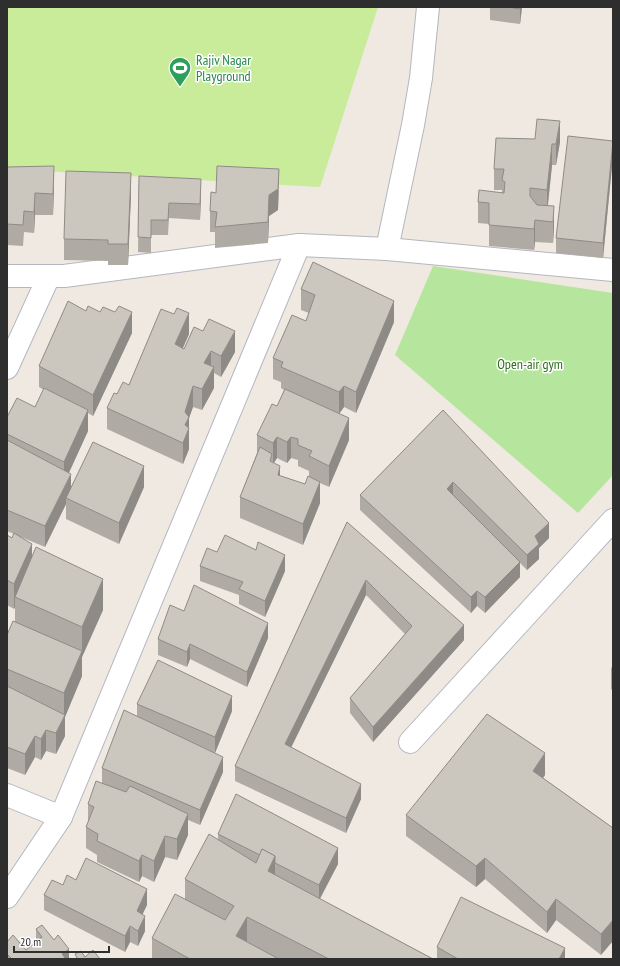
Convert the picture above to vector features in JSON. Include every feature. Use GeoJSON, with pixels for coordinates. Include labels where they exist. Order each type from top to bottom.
{"type":"FeatureCollection","features":[{"type":"Feature","properties":{"kind":"street"},"geometry":{"type":"LineString","coordinates":[[387,249],[413,125],[421,78],[428,7]]}},
{"type":"Feature","properties":{"kind":"street"},"geometry":{"type":"LineString","coordinates":[[7,897],[61,817],[299,245]]}},
{"type":"Feature","properties":{"kind":"street"},"geometry":{"type":"LineString","coordinates":[[7,276],[64,276],[299,245],[387,249],[613,270]]}},
{"type":"Feature","properties":{"kind":"street"},"geometry":{"type":"LineString","coordinates":[[7,368],[48,276]]}},
{"type":"Feature","properties":{"kind":"street"},"geometry":{"type":"LineString","coordinates":[[410,742],[613,520]]}},
{"type":"Feature","properties":{"kind":"street"},"geometry":{"type":"LineString","coordinates":[[7,795],[61,817]]}},
{"type":"Feature","properties":{"kind":"green space","name":"Rajiv Nagar Playground"},"geometry":{"type":"Polygon","coordinates":[[[7,7],[378,7],[320,187],[7,169],[7,7]]]}},
{"type":"Feature","properties":{"kind":"green space","name":"Open-air gym"},"geometry":{"type":"Polygon","coordinates":[[[433,266],[613,293],[613,475],[578,513],[395,355],[433,266]]]}},
{"type":"Feature","properties":{"kind":"building"},"geometry":{"type":"Polygon","coordinates":[[[508,7],[520,7],[520,9],[508,7]]]}},
{"type":"Feature","properties":{"kind":"building"},"geometry":{"type":"Polygon","coordinates":[[[537,119],[560,121],[556,144],[552,144],[547,190],[530,188],[530,196],[537,205],[554,206],[553,222],[535,220],[534,229],[489,225],[489,203],[478,202],[479,190],[504,193],[505,182],[502,180],[504,169],[494,169],[496,138],[535,139],[537,119]]]}},
{"type":"Feature","properties":{"kind":"building"},"geometry":{"type":"Polygon","coordinates":[[[568,136],[613,141],[603,243],[556,238],[568,136]]]}},
{"type":"Feature","properties":{"kind":"building"},"geometry":{"type":"Polygon","coordinates":[[[54,166],[53,194],[35,193],[34,212],[24,211],[23,225],[7,224],[7,167],[54,166]]]}},
{"type":"Feature","properties":{"kind":"building"},"geometry":{"type":"Polygon","coordinates":[[[217,166],[279,169],[278,189],[269,195],[268,222],[215,227],[217,212],[210,211],[211,192],[216,193],[217,166]]]}},
{"type":"Feature","properties":{"kind":"building"},"geometry":{"type":"Polygon","coordinates":[[[66,171],[131,173],[128,244],[108,244],[108,240],[64,239],[66,171]]]}},
{"type":"Feature","properties":{"kind":"building"},"geometry":{"type":"Polygon","coordinates":[[[139,176],[201,179],[200,204],[169,203],[168,220],[151,220],[151,238],[138,237],[139,176]]]}},
{"type":"Feature","properties":{"kind":"building"},"geometry":{"type":"Polygon","coordinates":[[[313,262],[394,301],[356,392],[344,386],[339,392],[281,367],[283,362],[273,358],[292,315],[306,321],[315,295],[301,289],[313,262]]]}},
{"type":"Feature","properties":{"kind":"building"},"geometry":{"type":"Polygon","coordinates":[[[68,301],[86,311],[88,306],[100,312],[103,307],[115,312],[119,306],[132,312],[93,395],[39,366],[68,301]]]}},
{"type":"Feature","properties":{"kind":"building"},"geometry":{"type":"Polygon","coordinates":[[[177,308],[189,313],[175,344],[184,349],[194,327],[203,331],[209,319],[235,331],[221,356],[211,351],[204,363],[214,367],[202,389],[193,386],[185,412],[189,417],[185,425],[189,428],[183,443],[107,408],[114,393],[117,394],[123,382],[129,385],[161,309],[174,314],[177,308]]]}},
{"type":"Feature","properties":{"kind":"building"},"geometry":{"type":"Polygon","coordinates":[[[44,388],[88,410],[64,462],[7,434],[7,417],[17,398],[35,407],[44,388]]]}},
{"type":"Feature","properties":{"kind":"building"},"geometry":{"type":"Polygon","coordinates":[[[285,389],[349,418],[329,466],[309,456],[312,451],[298,445],[298,439],[291,437],[287,442],[277,437],[273,443],[257,435],[272,404],[277,406],[285,389]]]}},
{"type":"Feature","properties":{"kind":"building"},"geometry":{"type":"Polygon","coordinates":[[[443,410],[549,523],[535,536],[539,544],[527,555],[453,482],[447,489],[520,562],[485,597],[477,591],[471,597],[360,495],[443,410]]]}},
{"type":"Feature","properties":{"kind":"building"},"geometry":{"type":"Polygon","coordinates":[[[7,440],[71,474],[45,526],[7,510],[7,440]]]}},
{"type":"Feature","properties":{"kind":"building"},"geometry":{"type":"Polygon","coordinates":[[[93,442],[144,466],[119,523],[66,498],[93,442]]]}},
{"type":"Feature","properties":{"kind":"building"},"geometry":{"type":"Polygon","coordinates":[[[260,447],[272,454],[270,461],[280,466],[278,475],[305,484],[308,476],[320,482],[303,524],[240,497],[260,447]]]}},
{"type":"Feature","properties":{"kind":"building"},"geometry":{"type":"Polygon","coordinates":[[[347,522],[464,625],[373,727],[350,698],[412,626],[366,580],[285,744],[361,784],[346,818],[235,766],[347,522]]]}},
{"type":"Feature","properties":{"kind":"building"},"geometry":{"type":"Polygon","coordinates":[[[14,533],[32,544],[14,584],[7,580],[7,535],[12,538],[14,533]]]}},
{"type":"Feature","properties":{"kind":"building"},"geometry":{"type":"Polygon","coordinates":[[[225,535],[256,550],[258,542],[285,555],[265,601],[239,589],[243,582],[200,566],[207,548],[217,552],[225,535]]]}},
{"type":"Feature","properties":{"kind":"building"},"geometry":{"type":"Polygon","coordinates":[[[36,547],[103,579],[82,627],[15,597],[36,547]]]}},
{"type":"Feature","properties":{"kind":"building"},"geometry":{"type":"Polygon","coordinates":[[[194,585],[268,623],[247,672],[190,644],[187,652],[158,639],[170,605],[184,611],[194,585]]]}},
{"type":"Feature","properties":{"kind":"building"},"geometry":{"type":"Polygon","coordinates":[[[13,621],[82,651],[64,693],[7,669],[7,635],[13,621]]]}},
{"type":"Feature","properties":{"kind":"building"},"geometry":{"type":"Polygon","coordinates":[[[158,660],[232,696],[215,737],[137,704],[158,660]]]}},
{"type":"Feature","properties":{"kind":"building"},"geometry":{"type":"Polygon","coordinates":[[[7,686],[65,715],[56,733],[46,730],[41,739],[35,736],[25,754],[7,747],[7,686]]]}},
{"type":"Feature","properties":{"kind":"building"},"geometry":{"type":"Polygon","coordinates":[[[124,710],[223,757],[200,810],[102,768],[124,710]]]}},
{"type":"Feature","properties":{"kind":"building"},"geometry":{"type":"Polygon","coordinates":[[[487,714],[545,753],[533,771],[613,828],[613,920],[601,934],[556,899],[547,912],[485,858],[476,866],[406,815],[487,714]]]}},
{"type":"Feature","properties":{"kind":"building"},"geometry":{"type":"Polygon","coordinates":[[[96,781],[126,792],[130,786],[188,814],[177,839],[165,836],[154,861],[142,855],[139,861],[97,841],[98,834],[86,827],[94,807],[88,804],[96,781]]]}},
{"type":"Feature","properties":{"kind":"building"},"geometry":{"type":"Polygon","coordinates":[[[236,794],[338,848],[319,885],[275,863],[275,856],[262,849],[260,855],[218,834],[236,794]]]}},
{"type":"Feature","properties":{"kind":"building"},"geometry":{"type":"Polygon","coordinates":[[[209,834],[256,863],[262,849],[275,856],[268,871],[433,959],[329,959],[247,917],[236,936],[277,958],[276,959],[190,959],[152,938],[175,894],[225,920],[234,906],[185,879],[209,834]]]}},
{"type":"Feature","properties":{"kind":"building"},"geometry":{"type":"Polygon","coordinates":[[[86,858],[147,889],[137,911],[145,916],[138,931],[130,926],[125,936],[44,895],[52,880],[63,885],[67,875],[76,880],[86,858]]]}},
{"type":"Feature","properties":{"kind":"building"},"geometry":{"type":"Polygon","coordinates":[[[461,897],[565,948],[559,959],[458,959],[437,947],[461,897]]]}},
{"type":"Feature","properties":{"kind":"building"},"geometry":{"type":"Polygon","coordinates":[[[42,925],[54,940],[58,935],[69,949],[62,954],[66,959],[12,959],[7,954],[7,942],[13,935],[26,950],[42,937],[36,929],[42,925]]]}},
{"type":"Feature","properties":{"kind":"building"},"geometry":{"type":"Polygon","coordinates":[[[93,950],[100,959],[77,959],[75,954],[81,951],[85,957],[93,950]]]}},
{"type":"Feature","properties":{"kind":"place","name":"Rajiv Nagar Playground"},"geometry":{"type":"Point","coordinates":[180,88]}}]}
